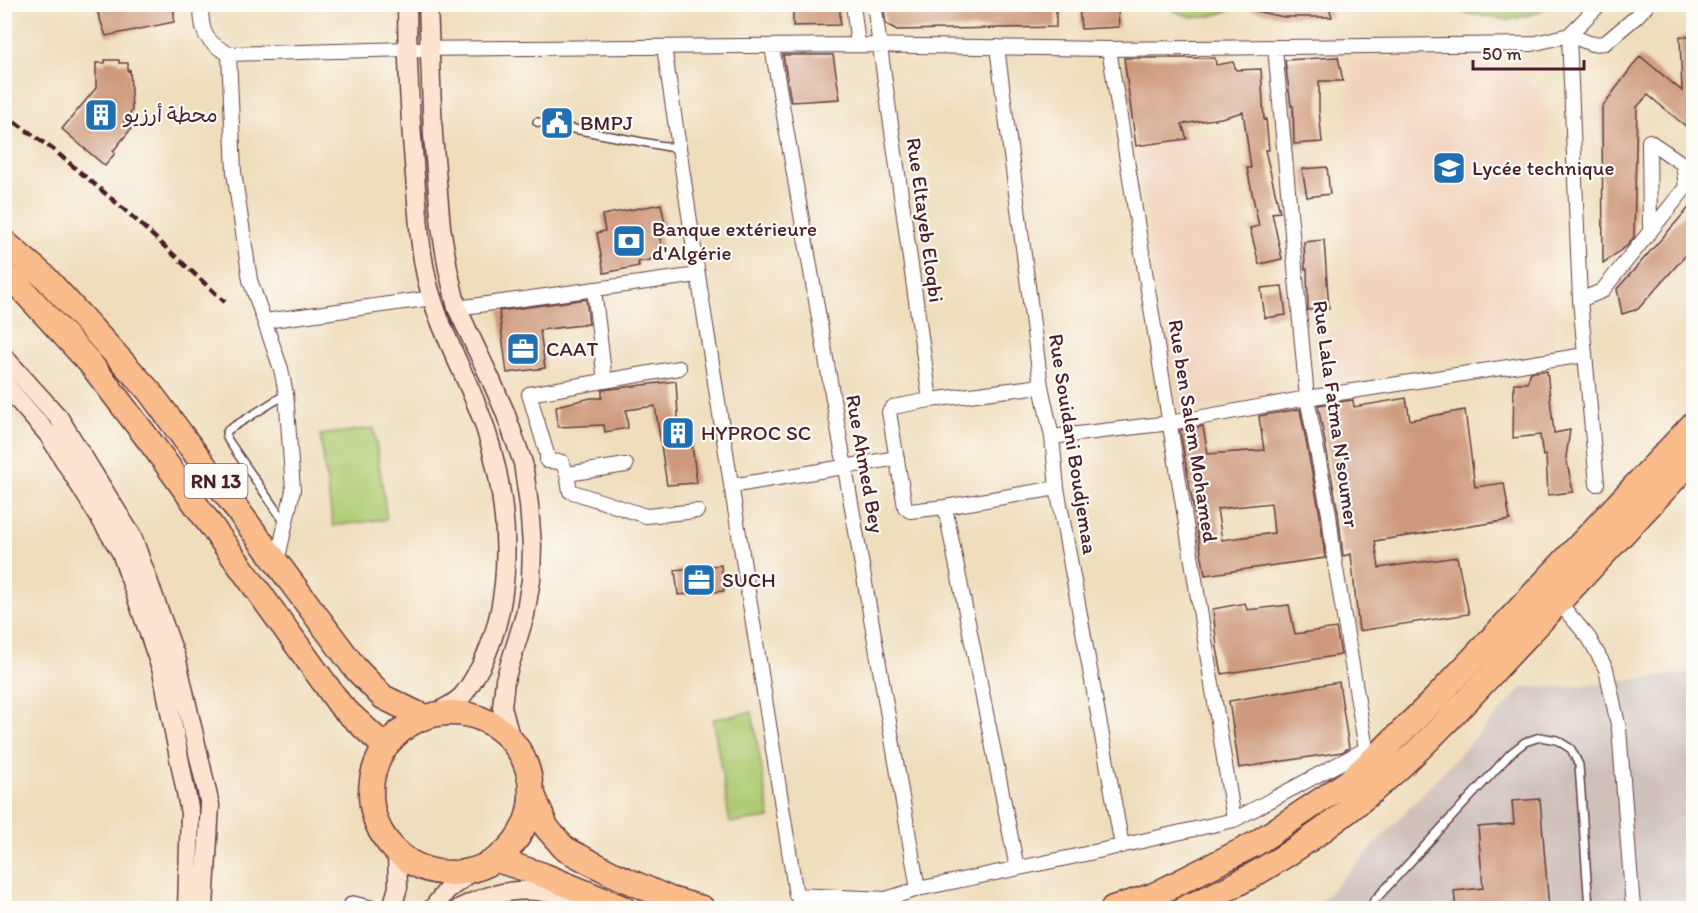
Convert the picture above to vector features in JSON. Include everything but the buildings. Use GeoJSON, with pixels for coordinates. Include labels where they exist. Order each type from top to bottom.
{"type":"FeatureCollection","features":[{"type":"Feature","properties":{"kind":"highway","name":"RN 13"},"geometry":{"type":"LineString","coordinates":[[4,242],[45,277],[149,392],[362,675],[383,697],[428,716]]}},
{"type":"Feature","properties":{"kind":"highway","name":"RN 13"},"geometry":{"type":"LineString","coordinates":[[4,274],[20,287],[90,363],[155,448],[341,706],[385,747]]}},
{"type":"Feature","properties":{"kind":"highway"},"geometry":{"type":"LineString","coordinates":[[1185,909],[1209,899],[1256,873],[1324,829],[1391,775],[1441,727],[1694,423]]}},
{"type":"Feature","properties":{"kind":"highway"},"geometry":{"type":"LineString","coordinates":[[1113,909],[1152,896],[1255,844],[1348,782],[1694,458]]}},
{"type":"Feature","properties":{"kind":"highway"},"geometry":{"type":"LineString","coordinates":[[453,713],[475,716],[495,725],[512,740],[530,773],[532,792],[529,818],[516,842],[497,860],[473,871],[446,874],[420,867],[397,853],[382,835],[373,814],[370,791],[374,768],[385,747],[402,729],[428,716],[453,713]]}},
{"type":"Feature","properties":{"kind":"highway"},"geometry":{"type":"LineString","coordinates":[[532,792],[546,827],[565,849],[611,873],[702,909]]}},
{"type":"Feature","properties":{"kind":"highway"},"geometry":{"type":"LineString","coordinates":[[497,860],[543,875],[623,909]]}},
{"type":"Feature","properties":{"kind":"main road"},"geometry":{"type":"LineString","coordinates":[[407,4],[412,143],[420,237],[433,298],[485,426],[499,478],[506,555],[498,621],[488,651],[473,682],[452,705],[428,716]]}},
{"type":"Feature","properties":{"kind":"main road"},"geometry":{"type":"LineString","coordinates":[[428,4],[433,135],[441,227],[457,308],[491,380],[523,463],[529,505],[532,546],[531,580],[525,615],[505,680],[502,707],[512,740]]}},
{"type":"Feature","properties":{"kind":"main road"},"geometry":{"type":"LineString","coordinates":[[4,357],[59,418],[132,536],[177,661],[210,805],[204,909]]}},
{"type":"Feature","properties":{"kind":"main road"},"geometry":{"type":"LineString","coordinates":[[471,393],[491,380]]}},
{"type":"Feature","properties":{"kind":"main road"},"geometry":{"type":"LineString","coordinates":[[4,384],[48,434],[122,552],[162,671],[190,813],[188,909]]}},
{"type":"Feature","properties":{"kind":"main road"},"geometry":{"type":"LineString","coordinates":[[392,909],[398,886],[397,853]]}},
{"type":"Feature","properties":{"kind":"main road"},"geometry":{"type":"LineString","coordinates":[[433,909],[447,890],[473,871]]}},
{"type":"Feature","properties":{"kind":"main road"},"geometry":{"type":"LineString","coordinates":[[460,909],[495,894],[523,889],[550,891],[602,909]]}},
{"type":"Feature","properties":{"kind":"street"},"geometry":{"type":"LineString","coordinates":[[201,4],[202,31],[216,47],[229,54],[430,48],[878,45],[1109,49],[1532,44],[1569,35],[1600,4]]}},
{"type":"Feature","properties":{"kind":"street"},"geometry":{"type":"LineString","coordinates":[[854,4],[858,45]]}},
{"type":"Feature","properties":{"kind":"street","name":"Rue Eltayeb Eloqbi"},"geometry":{"type":"LineString","coordinates":[[874,4],[930,400]]}},
{"type":"Feature","properties":{"kind":"street"},"geometry":{"type":"LineString","coordinates":[[1569,35],[1592,44],[1605,43],[1648,4]]}},
{"type":"Feature","properties":{"kind":"street"},"geometry":{"type":"LineString","coordinates":[[1569,35],[1580,300],[1597,484]]}},
{"type":"Feature","properties":{"kind":"street"},"geometry":{"type":"LineString","coordinates":[[664,47],[796,895],[886,899],[918,889],[1234,820]]}},
{"type":"Feature","properties":{"kind":"street","name":"Rue Ahmed Bey"},"geometry":{"type":"LineString","coordinates":[[772,47],[918,889]]}},
{"type":"Feature","properties":{"kind":"street","name":"Rue Souidani Boudjemaa"},"geometry":{"type":"LineString","coordinates":[[997,47],[1041,386],[1052,437],[1058,488],[1122,846]]}},
{"type":"Feature","properties":{"kind":"street","name":"Rue Lala Fatma N'soumer"},"geometry":{"type":"LineString","coordinates":[[1234,820],[1366,749],[1329,514],[1308,398],[1275,48]]}},
{"type":"Feature","properties":{"kind":"street","name":"Rue ben Salem Mohamed"},"geometry":{"type":"LineString","coordinates":[[1109,49],[1234,820]]}},
{"type":"Feature","properties":{"kind":"street"},"geometry":{"type":"LineString","coordinates":[[229,54],[234,172],[250,280],[281,369],[286,394],[293,490],[276,562]]}},
{"type":"Feature","properties":{"kind":"street"},"geometry":{"type":"LineString","coordinates":[[1580,300],[1602,291],[1650,232],[1686,187],[1683,164],[1649,141],[1650,232]]}},
{"type":"Feature","properties":{"kind":"street"},"geometry":{"type":"LineString","coordinates":[[457,308],[698,275]]}},
{"type":"Feature","properties":{"kind":"street"},"geometry":{"type":"LineString","coordinates":[[594,289],[605,381]]}},
{"type":"Feature","properties":{"kind":"street"},"geometry":{"type":"LineString","coordinates":[[265,321],[433,298]]}},
{"type":"Feature","properties":{"kind":"street"},"geometry":{"type":"LineString","coordinates":[[1052,437],[1170,423],[1308,398],[1585,355]]}},
{"type":"Feature","properties":{"kind":"street"},"geometry":{"type":"LineString","coordinates":[[679,368],[529,394],[547,454],[547,461],[562,462],[570,491],[646,516],[697,511]]}},
{"type":"Feature","properties":{"kind":"street"},"geometry":{"type":"LineString","coordinates":[[1041,386],[930,400],[890,408],[905,507],[910,511],[945,507],[1058,488]]}},
{"type":"Feature","properties":{"kind":"street"},"geometry":{"type":"LineString","coordinates":[[731,486],[897,458]]}},
{"type":"Feature","properties":{"kind":"street"},"geometry":{"type":"LineString","coordinates":[[567,474],[626,465]]}},
{"type":"Feature","properties":{"kind":"street"},"geometry":{"type":"LineString","coordinates":[[945,507],[1017,868]]}},
{"type":"Feature","properties":{"kind":"street"},"geometry":{"type":"LineString","coordinates":[[1550,594],[1589,638],[1606,669],[1619,729],[1633,909]]}},
{"type":"Feature","properties":{"kind":"lane"},"geometry":{"type":"LineString","coordinates":[[537,122],[679,149]]}},
{"type":"Feature","properties":{"kind":"lane"},"geometry":{"type":"LineString","coordinates":[[285,523],[226,434],[228,430],[286,394]]}},
{"type":"Feature","properties":{"kind":"lane"},"geometry":{"type":"LineString","coordinates":[[1371,909],[1374,901],[1511,753],[1525,742],[1539,737],[1557,740],[1571,748],[1579,765],[1589,909]]}},
{"type":"Feature","properties":{"kind":"lane"},"geometry":{"type":"LineString","coordinates":[[346,909],[349,902],[353,900],[387,909]]}},
{"type":"Feature","properties":{"kind":"shaded area","name":"Lycée technique"},"geometry":{"type":"Polygon","coordinates":[[[1479,59],[1500,68],[1522,73],[1535,87],[1548,114],[1555,348],[1422,356],[1375,347],[1378,373],[1321,383],[1316,331],[1359,331],[1349,223],[1348,60],[1479,59]]]}},
{"type":"Feature","properties":{"kind":"shaded area"},"geometry":{"type":"Polygon","coordinates":[[[1225,134],[1265,395],[1177,411],[1136,146],[1225,134]]]}},
{"type":"Feature","properties":{"kind":"shaded area"},"geometry":{"type":"Polygon","coordinates":[[[1693,670],[1693,908],[1315,908],[1523,687],[1567,687],[1691,673],[1693,670]]]}},
{"type":"Feature","properties":{"kind":"green space"},"geometry":{"type":"Polygon","coordinates":[[[1163,5],[1243,5],[1212,16],[1194,17],[1163,5]]]}},
{"type":"Feature","properties":{"kind":"green space"},"geometry":{"type":"Polygon","coordinates":[[[1439,5],[1550,5],[1536,13],[1509,20],[1465,13],[1439,5]]]}},
{"type":"Feature","properties":{"kind":"green space"},"geometry":{"type":"Polygon","coordinates":[[[374,428],[387,519],[333,526],[320,435],[374,428]]]}},
{"type":"Feature","properties":{"kind":"green space"},"geometry":{"type":"Polygon","coordinates":[[[752,712],[770,818],[730,823],[713,719],[752,712]]]}},
{"type":"Feature","properties":{"kind":"railway"},"geometry":{"type":"LineString","coordinates":[[4,114],[55,151],[125,210],[225,302]]}},
{"type":"Feature","properties":{"kind":"place","name":"محطة أرزيو"},"geometry":{"type":"Point","coordinates":[101,115]}},
{"type":"Feature","properties":{"kind":"place","name":"BMPJ"},"geometry":{"type":"Point","coordinates":[557,123]}},
{"type":"Feature","properties":{"kind":"place","name":"Lycée technique"},"geometry":{"type":"Point","coordinates":[1449,168]}},
{"type":"Feature","properties":{"kind":"place","name":"Banque extérieure d'Algérie"},"geometry":{"type":"Point","coordinates":[629,241]}},
{"type":"Feature","properties":{"kind":"place","name":"CAAT"},"geometry":{"type":"Point","coordinates":[523,349]}},
{"type":"Feature","properties":{"kind":"place","name":"HYPROC SC"},"geometry":{"type":"Point","coordinates":[678,433]}},
{"type":"Feature","properties":{"kind":"place","name":"SUCH"},"geometry":{"type":"Point","coordinates":[699,580]}}]}
